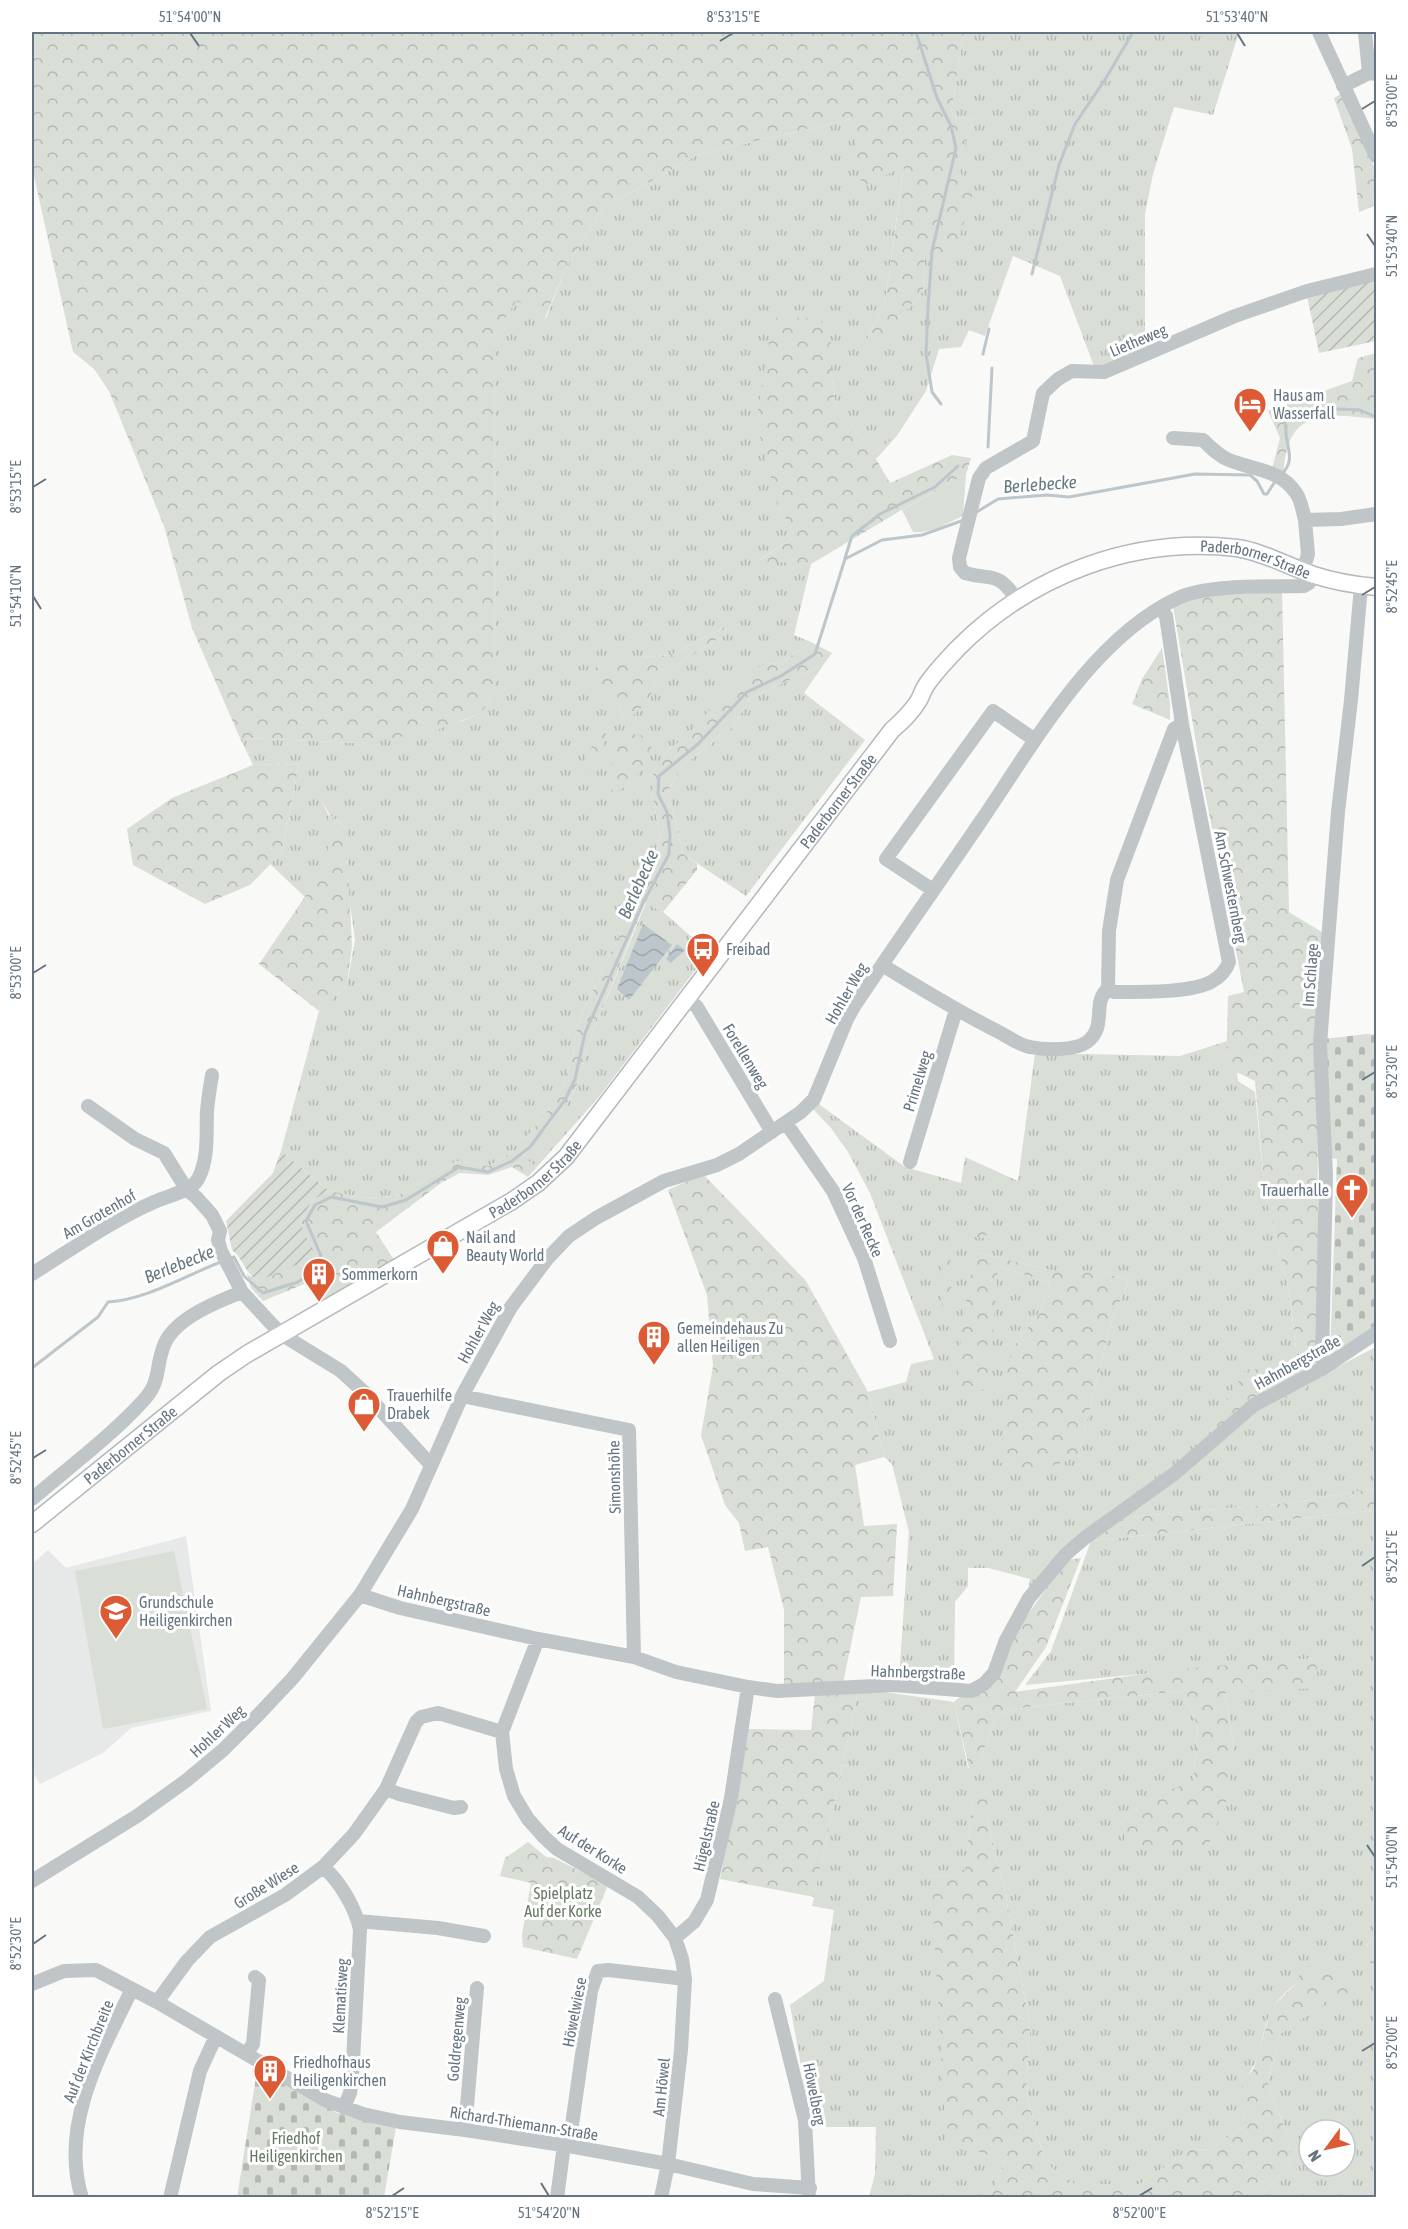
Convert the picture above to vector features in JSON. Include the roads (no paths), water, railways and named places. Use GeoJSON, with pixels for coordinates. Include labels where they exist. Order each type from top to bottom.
{"type":"FeatureCollection","features":[{"type":"Feature","properties":{"kind":"main road","name":"Paderborner Straße"},"geometry":{"type":"LineString","coordinates":[[32,1524],[203,1385],[247,1354],[503,1206],[538,1183],[566,1157],[892,730],[906,718],[926,685],[958,649],[1017,600],[1074,570],[1112,557],[1174,546],[1236,548],[1251,551],[1340,583],[1369,586]]}},
{"type":"Feature","properties":{"kind":"street"},"geometry":{"type":"LineString","coordinates":[[1318,32],[1377,156]]}},
{"type":"Feature","properties":{"kind":"street"},"geometry":{"type":"LineString","coordinates":[[1343,86],[1373,74],[1365,32]]}},
{"type":"Feature","properties":{"kind":"street","name":"Lietheweg"},"geometry":{"type":"LineString","coordinates":[[1017,600],[1000,580],[965,573],[960,567],[959,558],[976,489],[986,468],[1033,441],[1043,393],[1058,379],[1072,371],[1104,372],[1235,316],[1307,291],[1377,274]]}},
{"type":"Feature","properties":{"kind":"street"},"geometry":{"type":"LineString","coordinates":[[1173,438],[1203,440],[1215,452],[1229,460],[1271,472],[1283,480],[1297,494],[1305,520],[1308,573]]}},
{"type":"Feature","properties":{"kind":"street"},"geometry":{"type":"LineString","coordinates":[[1305,520],[1341,519],[1377,514]]}},
{"type":"Feature","properties":{"kind":"street","name":"Hohler Weg"},"geometry":{"type":"LineString","coordinates":[[32,1881],[137,1816],[188,1780],[224,1750],[292,1679],[360,1594],[412,1509],[462,1396],[510,1307],[547,1259],[569,1236],[596,1218],[664,1181],[717,1164],[739,1154],[786,1123],[814,1099],[847,1019],[882,965],[1035,740],[1085,675],[1114,643],[1160,608],[1180,597],[1201,590],[1304,586],[1310,583],[1308,573]]}},
{"type":"Feature","properties":{"kind":"street","name":"Im Schlage"},"geometry":{"type":"LineString","coordinates":[[1325,1367],[1322,1358],[1326,1175],[1320,1044],[1338,812],[1351,700],[1369,586]]}},
{"type":"Feature","properties":{"kind":"street","name":"Am Schwesternberg"},"geometry":{"type":"LineString","coordinates":[[1108,990],[1114,993],[1196,987],[1211,982],[1226,971],[1229,962],[1182,724],[1166,616],[1160,608]]}},
{"type":"Feature","properties":{"kind":"street"},"geometry":{"type":"LineString","coordinates":[[933,890],[886,859],[993,711],[1035,740]]}},
{"type":"Feature","properties":{"kind":"street"},"geometry":{"type":"LineString","coordinates":[[882,965],[956,1010],[1028,1047],[1072,1048],[1086,1043],[1097,1031],[1100,1021],[1100,1001],[1103,993],[1108,990],[1109,930],[1117,880],[1174,729],[1182,724]]}},
{"type":"Feature","properties":{"kind":"street","name":"Forellenweg"},"geometry":{"type":"LineString","coordinates":[[688,999],[697,1008],[772,1132]]}},
{"type":"Feature","properties":{"kind":"street","name":"Primelweg"},"geometry":{"type":"LineString","coordinates":[[910,1162],[956,1010]]}},
{"type":"Feature","properties":{"kind":"street"},"geometry":{"type":"LineString","coordinates":[[187,1190],[196,1184],[200,1176],[206,1151],[207,1112],[212,1075]]}},
{"type":"Feature","properties":{"kind":"street"},"geometry":{"type":"LineString","coordinates":[[88,1106],[135,1139],[164,1153],[187,1190],[212,1215],[220,1231],[218,1240],[221,1251],[242,1292],[281,1334],[341,1371],[365,1393],[431,1465]]}},
{"type":"Feature","properties":{"kind":"street","name":"Vor der Recke"},"geometry":{"type":"LineString","coordinates":[[786,1123],[833,1191],[864,1258],[890,1341]]}},
{"type":"Feature","properties":{"kind":"street","name":"Am Grotenhof"},"geometry":{"type":"LineString","coordinates":[[32,1274],[118,1219],[175,1192],[187,1190]]}},
{"type":"Feature","properties":{"kind":"street"},"geometry":{"type":"LineString","coordinates":[[32,1498],[143,1402],[157,1380],[162,1350],[172,1333],[201,1309],[242,1292]]}},
{"type":"Feature","properties":{"kind":"street","name":"Hahnbergstraße"},"geometry":{"type":"LineString","coordinates":[[360,1594],[400,1608],[538,1639],[634,1657],[676,1672],[748,1687],[777,1691],[894,1685],[971,1690],[984,1684],[994,1672],[1006,1640],[1029,1598],[1066,1554],[1174,1474],[1254,1406],[1325,1367],[1377,1333]]}},
{"type":"Feature","properties":{"kind":"street","name":"Simonshöhe"},"geometry":{"type":"LineString","coordinates":[[462,1396],[629,1430],[634,1657]]}},
{"type":"Feature","properties":{"kind":"street","name":"Auf der Korke"},"geometry":{"type":"LineString","coordinates":[[538,1639],[502,1732],[506,1769],[514,1796],[528,1819],[557,1849],[638,1896],[675,1938]]}},
{"type":"Feature","properties":{"kind":"street","name":"Hügelstraße"},"geometry":{"type":"LineString","coordinates":[[675,1938],[694,1922],[707,1900],[731,1798],[748,1687]]}},
{"type":"Feature","properties":{"kind":"street","name":"Große Wiese"},"geometry":{"type":"LineString","coordinates":[[157,2002],[187,1961],[210,1936],[285,1895],[323,1867],[354,1834],[386,1789],[416,1722],[421,1717],[438,1713],[502,1732]]}},
{"type":"Feature","properties":{"kind":"street"},"geometry":{"type":"LineString","coordinates":[[386,1789],[454,1808],[461,1807]]}},
{"type":"Feature","properties":{"kind":"street","name":"Klematisweg"},"geometry":{"type":"LineString","coordinates":[[323,1867],[337,1882],[358,1921],[360,1930],[352,2079],[344,2108]]}},
{"type":"Feature","properties":{"kind":"street"},"geometry":{"type":"LineString","coordinates":[[358,1921],[438,1928],[484,1936]]}},
{"type":"Feature","properties":{"kind":"street"},"geometry":{"type":"LineString","coordinates":[[675,1938],[682,1959],[685,1979]]}},
{"type":"Feature","properties":{"kind":"street","name":"Richard-Thiemann-Straße"},"geometry":{"type":"LineString","coordinates":[[32,1984],[64,1971],[91,1969],[157,2002],[325,2100],[344,2108],[400,2122],[566,2145],[668,2164],[753,2184],[809,2193]]}},
{"type":"Feature","properties":{"kind":"street","name":"Höwelwiese"},"geometry":{"type":"LineString","coordinates":[[566,2145],[591,1991],[598,1971],[609,1970],[685,1979]]}},
{"type":"Feature","properties":{"kind":"street"},"geometry":{"type":"LineString","coordinates":[[247,2053],[253,2044],[259,1980],[255,1977]]}},
{"type":"Feature","properties":{"kind":"street","name":"Am Höwel"},"geometry":{"type":"LineString","coordinates":[[661,2198],[668,2164],[681,2050],[685,1979]]}},
{"type":"Feature","properties":{"kind":"street","name":"Goldregenweg"},"geometry":{"type":"LineString","coordinates":[[465,2130],[477,1988]]}},
{"type":"Feature","properties":{"kind":"street","name":"Auf der Kirchbreite"},"geometry":{"type":"LineString","coordinates":[[82,2198],[75,2163],[78,2121],[101,2055],[132,1989]]}},
{"type":"Feature","properties":{"kind":"street","name":"Höwelberg"},"geometry":{"type":"LineString","coordinates":[[775,1999],[805,2120],[809,2193]]}},
{"type":"Feature","properties":{"kind":"street"},"geometry":{"type":"LineString","coordinates":[[170,2198],[200,2071],[216,2036]]}},
{"type":"Feature","properties":{"kind":"street"},"geometry":{"type":"LineString","coordinates":[[557,2198],[566,2145]]}},
{"type":"Feature","properties":{"kind":"water"},"geometry":{"type":"Polygon","coordinates":[[[643,924],[672,945],[629,1000],[617,989],[643,924]]]}},
{"type":"Feature","properties":{"kind":"water"},"geometry":{"type":"Polygon","coordinates":[[[677,944],[685,950],[671,963],[666,959],[677,944]]]}},
{"type":"Feature","properties":{"kind":"waterway"},"geometry":{"type":"LineString","coordinates":[[916,32],[937,98],[951,126],[956,148],[932,251],[928,308],[926,354],[932,392],[941,404]]}},
{"type":"Feature","properties":{"kind":"waterway"},"geometry":{"type":"LineString","coordinates":[[1032,274],[1059,165],[1075,124],[1133,32]]}},
{"type":"Feature","properties":{"kind":"waterway"},"geometry":{"type":"LineString","coordinates":[[983,354],[989,329]]}},
{"type":"Feature","properties":{"kind":"waterway"},"geometry":{"type":"LineString","coordinates":[[988,447],[992,368]]}},
{"type":"Feature","properties":{"kind":"waterway","name":"Berlebecke"},"geometry":{"type":"LineString","coordinates":[[1281,475],[1289,460],[1284,420],[1300,410],[1315,408],[1360,410],[1376,417]]}},
{"type":"Feature","properties":{"kind":"waterway"},"geometry":{"type":"LineString","coordinates":[[845,558],[852,536],[880,514],[935,487],[958,466]]}},
{"type":"Feature","properties":{"kind":"waterway","name":"Berlebecke"},"geometry":{"type":"LineString","coordinates":[[975,513],[998,499],[1047,495],[1069,497],[1195,474],[1250,475],[1257,481],[1264,494],[1267,494],[1276,480]]}},
{"type":"Feature","properties":{"kind":"waterway","name":"Berlebecke"},"geometry":{"type":"LineString","coordinates":[[230,1258],[234,1257],[244,1276],[263,1293],[298,1282],[318,1269],[321,1256],[306,1221],[315,1205],[331,1197],[382,1207],[406,1200],[459,1167],[488,1172],[512,1161],[530,1147],[565,1100],[575,1079],[585,1033],[643,903],[669,854],[670,835],[667,812],[658,794],[659,776],[698,744],[747,692],[781,676],[815,654],[845,559],[882,540],[922,535],[964,520]]}},
{"type":"Feature","properties":{"kind":"waterway","name":"Berlebecke"},"geometry":{"type":"LineString","coordinates":[[32,1368],[98,1317],[108,1302],[152,1292],[221,1262]]}},
{"type":"Feature","properties":{"kind":"place","name":"Haus am Wasserfall"},"geometry":{"type":"Point","coordinates":[1250,433]}},
{"type":"Feature","properties":{"kind":"place","name":"Freibad"},"geometry":{"type":"Point","coordinates":[703,978]}},
{"type":"Feature","properties":{"kind":"place","name":"Trauerhalle"},"geometry":{"type":"Point","coordinates":[1352,1219]}},
{"type":"Feature","properties":{"kind":"place","name":"Nail and Beauty World"},"geometry":{"type":"Point","coordinates":[443,1275]}},
{"type":"Feature","properties":{"kind":"place","name":"Sommerkorn"},"geometry":{"type":"Point","coordinates":[319,1303]}},
{"type":"Feature","properties":{"kind":"place","name":"Gemeindehaus Zu allen Heiligen"},"geometry":{"type":"Point","coordinates":[654,1366]}},
{"type":"Feature","properties":{"kind":"place","name":"Trauerhilfe Drabek"},"geometry":{"type":"Point","coordinates":[364,1433]}},
{"type":"Feature","properties":{"kind":"place","name":"Grundschule Heiligenkirchen"},"geometry":{"type":"Point","coordinates":[116,1640]}},
{"type":"Feature","properties":{"kind":"place","name":"Friedhofhaus Heiligenkirchen"},"geometry":{"type":"Point","coordinates":[270,2100]}},
{"type":"Feature","properties":{"kind":"park label","name":"Spielplatz Auf der Korke"},"geometry":{"type":"Point","coordinates":[563,1902]}},
{"type":"Feature","properties":{"kind":"park label","name":"Friedhof Heiligenkirchen"},"geometry":{"type":"Point","coordinates":[296,2147]}}]}
